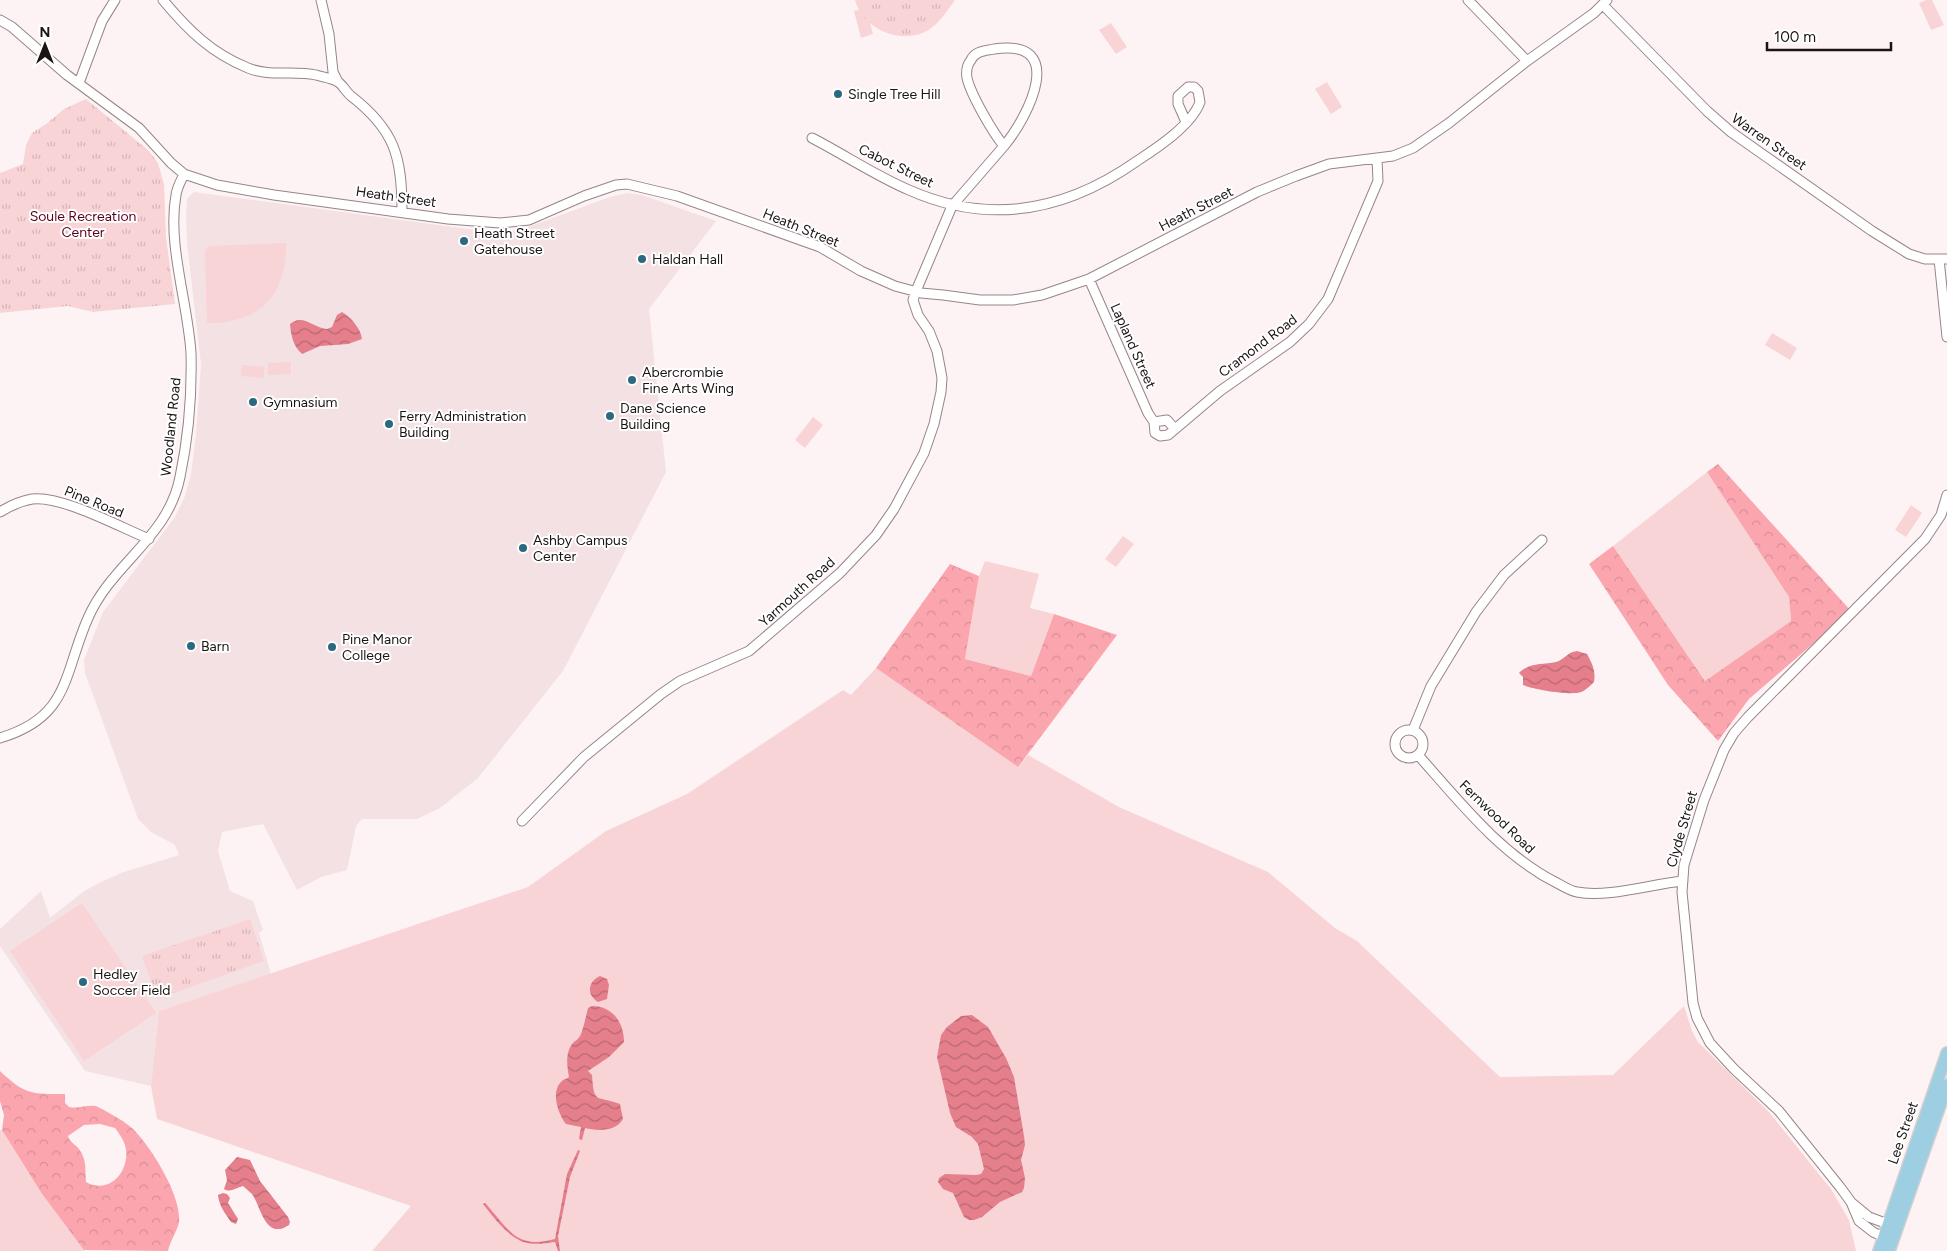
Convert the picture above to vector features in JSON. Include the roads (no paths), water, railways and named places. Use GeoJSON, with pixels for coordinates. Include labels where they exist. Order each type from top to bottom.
{"type":"FeatureCollection","features":[{"type":"Feature","properties":{"kind":"main road","name":"Lee Street"},"geometry":{"type":"LineString","coordinates":[[1893,1226],[1947,1052]]}},
{"type":"Feature","properties":{"kind":"main road","name":"Lee Street"},"geometry":{"type":"LineString","coordinates":[[1893,1226],[1947,1086]]}},
{"type":"Feature","properties":{"kind":"main road"},"geometry":{"type":"LineString","coordinates":[[1879,1251],[1889,1243],[1893,1226]]}},
{"type":"Feature","properties":{"kind":"street"},"geometry":{"type":"LineString","coordinates":[[79,83],[102,21],[115,0]]}},
{"type":"Feature","properties":{"kind":"street"},"geometry":{"type":"LineString","coordinates":[[163,0],[207,46],[232,61],[250,69],[315,75],[338,82]]}},
{"type":"Feature","properties":{"kind":"street"},"geometry":{"type":"LineString","coordinates":[[320,0],[329,34],[333,72],[338,82],[382,124],[393,144],[399,164],[402,211]]}},
{"type":"Feature","properties":{"kind":"street"},"geometry":{"type":"LineString","coordinates":[[1468,0],[1527,61]]}},
{"type":"Feature","properties":{"kind":"street","name":"Heath Street"},"geometry":{"type":"LineString","coordinates":[[0,20],[12,27],[79,83],[140,128],[171,163],[184,174],[202,181],[231,188],[480,222],[520,221],[538,216],[584,196],[616,185],[627,184],[677,196],[820,247],[861,271],[916,291],[980,300],[1013,300],[1042,296],[1089,279],[1257,192],[1296,176],[1329,164],[1393,156],[1413,148],[1605,3]]}},
{"type":"Feature","properties":{"kind":"street","name":"Warren Street"},"geometry":{"type":"LineString","coordinates":[[1605,3],[1707,111],[1731,132],[1884,239],[1914,257],[1943,259]]}},
{"type":"Feature","properties":{"kind":"street"},"geometry":{"type":"LineString","coordinates":[[916,291],[952,206],[1004,146],[1026,112],[1036,82],[1036,73],[1034,61],[1030,54],[1017,48],[999,48],[976,54],[970,61],[967,71],[971,89],[995,134],[1004,146]]}},
{"type":"Feature","properties":{"kind":"street","name":"Cabot Street"},"geometry":{"type":"LineString","coordinates":[[812,138],[908,190],[952,206],[1013,210],[1039,207],[1067,199],[1097,186],[1151,152],[1186,122]]}},
{"type":"Feature","properties":{"kind":"street","name":"Cramond Road"},"geometry":{"type":"LineString","coordinates":[[1174,428],[1220,390],[1290,342],[1314,318],[1328,299],[1378,181],[1377,159]]}},
{"type":"Feature","properties":{"kind":"street","name":"Woodland Road"},"geometry":{"type":"LineString","coordinates":[[0,738],[32,726],[54,706],[65,682],[89,616],[98,599],[165,518],[176,495],[186,439],[191,353],[175,222],[176,195],[184,174]]}},
{"type":"Feature","properties":{"kind":"street"},"geometry":{"type":"LineString","coordinates":[[1943,259],[1947,337]]}},
{"type":"Feature","properties":{"kind":"street","name":"Lapland Street"},"geometry":{"type":"LineString","coordinates":[[1089,279],[1115,341],[1148,413],[1154,422],[1155,433],[1160,436],[1168,434],[1174,428]]}},
{"type":"Feature","properties":{"kind":"street","name":"Yarmouth Road"},"geometry":{"type":"LineString","coordinates":[[522,821],[584,757],[661,694],[680,681],[749,651],[840,572],[876,535],[894,509],[924,453],[934,424],[941,392],[942,378],[937,351],[929,331],[918,315],[914,300],[916,291]]}},
{"type":"Feature","properties":{"kind":"street"},"geometry":{"type":"LineString","coordinates":[[1154,422],[1167,420],[1174,428]]}},
{"type":"Feature","properties":{"kind":"street","name":"Clyde Street"},"geometry":{"type":"LineString","coordinates":[[1889,1243],[1859,1221],[1851,1202],[1779,1111],[1734,1069],[1710,1043],[1697,1018],[1692,996],[1682,892],[1684,865],[1704,800],[1728,742],[1748,717],[1925,540],[1941,515],[1947,495]]}},
{"type":"Feature","properties":{"kind":"street","name":"Pine Road"},"geometry":{"type":"LineString","coordinates":[[0,512],[15,504],[32,499],[55,501],[70,505],[149,539]]}},
{"type":"Feature","properties":{"kind":"street"},"geometry":{"type":"LineString","coordinates":[[1413,730],[1431,686],[1480,606],[1504,575],[1542,540]]}},
{"type":"Feature","properties":{"kind":"street"},"geometry":{"type":"LineString","coordinates":[[1413,730],[1420,735],[1423,748],[1418,755],[1405,758],[1400,756],[1395,748],[1395,739],[1400,732],[1413,730]]}},
{"type":"Feature","properties":{"kind":"street","name":"Fernwood Road"},"geometry":{"type":"LineString","coordinates":[[1418,755],[1484,826],[1516,856],[1536,873],[1575,892],[1595,894],[1683,881]]}},
{"type":"Feature","properties":{"kind":"street","name":"Clyde Street"},"geometry":{"type":"LineString","coordinates":[[1851,1202],[1869,1217],[1893,1226]]}},
{"type":"Feature","properties":{"kind":"water"},"geometry":{"type":"Polygon","coordinates":[[[342,312],[355,324],[360,331],[362,339],[348,344],[320,346],[302,354],[299,351],[293,340],[290,324],[295,321],[304,320],[327,329],[332,327],[337,315],[342,312]]]}},
{"type":"Feature","properties":{"kind":"water"},"geometry":{"type":"Polygon","coordinates":[[[1577,651],[1587,654],[1594,671],[1594,682],[1585,690],[1576,693],[1561,693],[1523,685],[1523,677],[1519,673],[1523,669],[1532,665],[1556,662],[1577,651]]]}},
{"type":"Feature","properties":{"kind":"water"},"geometry":{"type":"Polygon","coordinates":[[[600,976],[607,979],[609,985],[607,999],[598,1002],[592,996],[590,988],[593,981],[600,976]]]}},
{"type":"Feature","properties":{"kind":"water"},"geometry":{"type":"Polygon","coordinates":[[[592,1006],[611,1012],[616,1016],[622,1028],[624,1042],[609,1057],[588,1071],[592,1075],[595,1095],[601,1099],[620,1104],[623,1119],[616,1126],[606,1130],[585,1128],[582,1140],[579,1139],[581,1127],[566,1124],[563,1120],[556,1102],[556,1091],[558,1085],[569,1077],[567,1064],[570,1047],[580,1036],[588,1008],[592,1006]]]}},
{"type":"Feature","properties":{"kind":"water"},"geometry":{"type":"Polygon","coordinates":[[[972,1015],[988,1027],[1006,1058],[1014,1077],[1025,1145],[1021,1160],[1025,1178],[1022,1192],[1000,1202],[982,1217],[969,1220],[964,1217],[953,1193],[943,1189],[938,1182],[939,1178],[945,1174],[981,1174],[984,1169],[978,1144],[972,1137],[956,1127],[950,1113],[937,1057],[941,1035],[947,1027],[961,1016],[972,1015]]]}},
{"type":"Feature","properties":{"kind":"water"},"geometry":{"type":"Polygon","coordinates":[[[578,1150],[580,1151],[570,1177],[558,1236],[560,1251],[558,1251],[555,1242],[531,1244],[515,1238],[503,1228],[483,1204],[485,1203],[507,1229],[522,1239],[531,1242],[541,1242],[555,1239],[567,1174],[578,1150]]]}},
{"type":"Feature","properties":{"kind":"water"},"geometry":{"type":"Polygon","coordinates":[[[237,1157],[250,1160],[260,1181],[288,1217],[289,1225],[281,1229],[274,1229],[269,1225],[252,1194],[243,1186],[231,1190],[224,1189],[227,1180],[225,1170],[237,1157]]]}},
{"type":"Feature","properties":{"kind":"water"},"geometry":{"type":"Polygon","coordinates":[[[227,1194],[230,1198],[228,1203],[238,1219],[236,1224],[231,1222],[221,1206],[218,1195],[227,1194]]]}},
{"type":"Feature","properties":{"kind":"place","name":"Single Tree Hill"},"geometry":{"type":"Point","coordinates":[838,94]}},
{"type":"Feature","properties":{"kind":"place","name":"Heath Street Gatehouse"},"geometry":{"type":"Point","coordinates":[464,241]}},
{"type":"Feature","properties":{"kind":"place","name":"Haldan Hall"},"geometry":{"type":"Point","coordinates":[642,259]}},
{"type":"Feature","properties":{"kind":"place","name":"Abercrombie Fine Arts Wing"},"geometry":{"type":"Point","coordinates":[632,380]}},
{"type":"Feature","properties":{"kind":"place","name":"Gymnasium"},"geometry":{"type":"Point","coordinates":[253,402]}},
{"type":"Feature","properties":{"kind":"place","name":"Dane Science Building"},"geometry":{"type":"Point","coordinates":[610,416]}},
{"type":"Feature","properties":{"kind":"place","name":"Ferry Administration Building"},"geometry":{"type":"Point","coordinates":[389,424]}},
{"type":"Feature","properties":{"kind":"place","name":"Ashby Campus Center"},"geometry":{"type":"Point","coordinates":[523,548]}},
{"type":"Feature","properties":{"kind":"place","name":"Barn"},"geometry":{"type":"Point","coordinates":[191,646]}},
{"type":"Feature","properties":{"kind":"place","name":"Pine Manor College"},"geometry":{"type":"Point","coordinates":[332,647]}},
{"type":"Feature","properties":{"kind":"place","name":"Hedley Soccer Field"},"geometry":{"type":"Point","coordinates":[83,982]}},
{"type":"Feature","properties":{"kind":"park label","name":"Soule Recreation Center"},"geometry":{"type":"Point","coordinates":[83,224]}}]}
